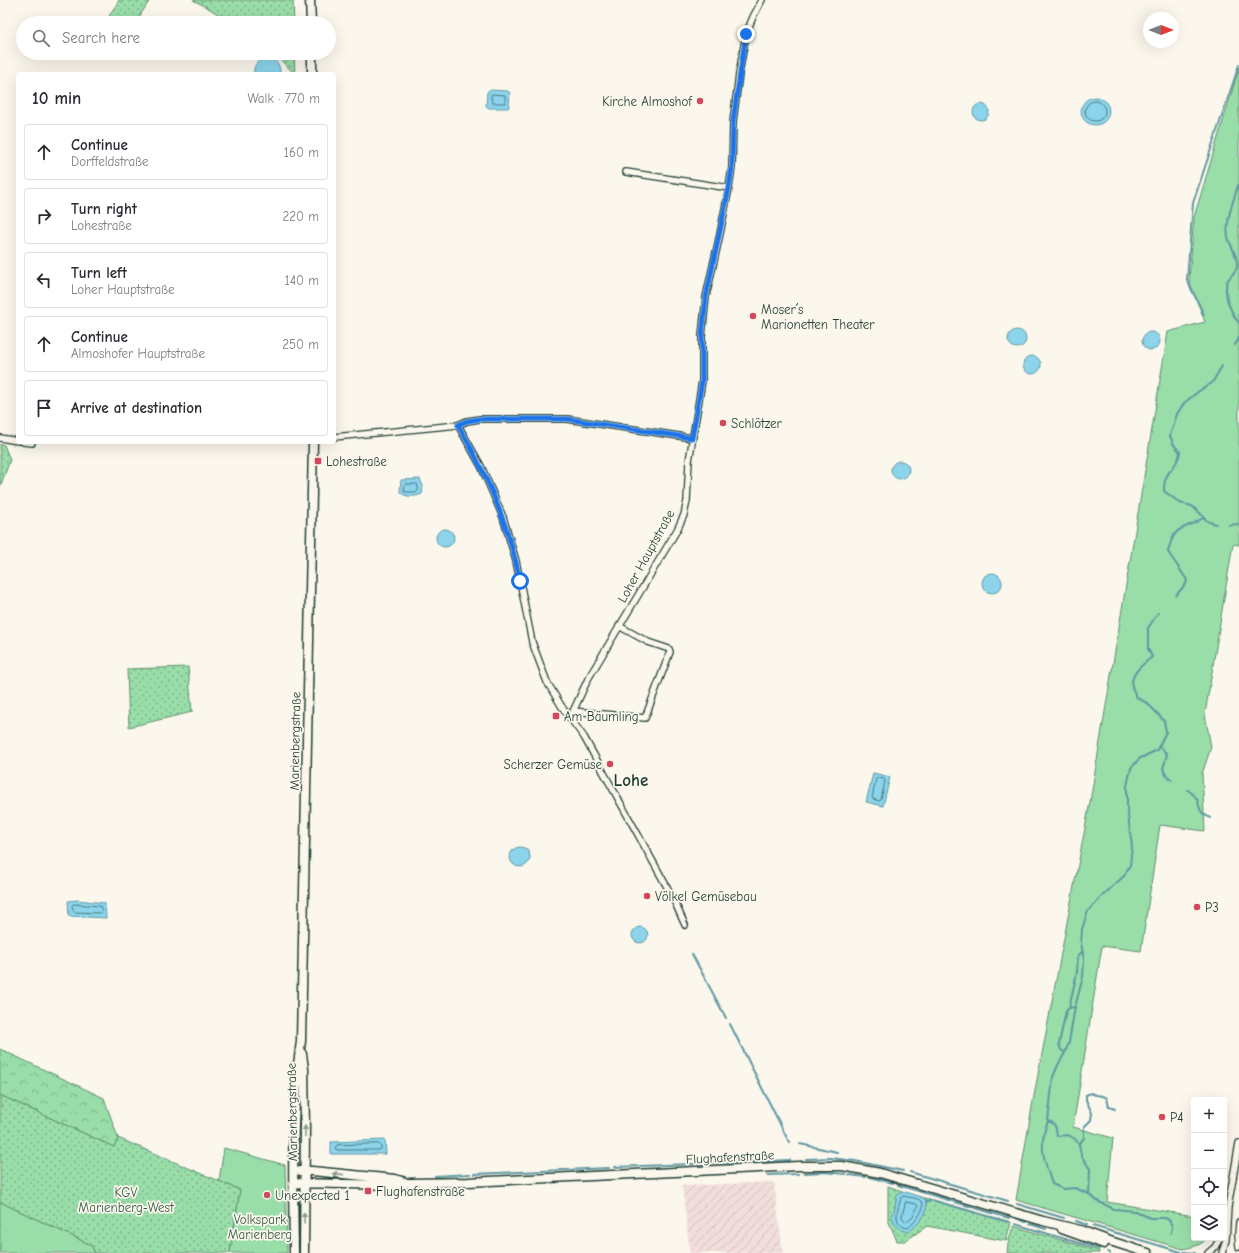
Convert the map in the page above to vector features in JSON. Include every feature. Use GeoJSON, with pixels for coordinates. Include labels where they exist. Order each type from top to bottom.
{"type":"FeatureCollection","features":[{"type":"Feature","properties":{"kind":"main road"},"geometry":{"type":"LineString","coordinates":[[310,0],[311,16]]}},
{"type":"Feature","properties":{"kind":"main road"},"geometry":{"type":"LineString","coordinates":[[312,60],[312,72]]}},
{"type":"Feature","properties":{"kind":"main road","name":"Marienbergstraße"},"geometry":{"type":"LineString","coordinates":[[294,1253],[294,1109],[301,1041],[313,444]]}},
{"type":"Feature","properties":{"kind":"main road","name":"Marienbergstraße"},"geometry":{"type":"LineString","coordinates":[[301,1041],[304,1069],[304,1253]]}},
{"type":"Feature","properties":{"kind":"main road","name":"Flughafenstraße"},"geometry":{"type":"LineString","coordinates":[[304,1183],[395,1185],[410,1183],[464,1182],[799,1166],[842,1166],[889,1175],[1043,1221],[1080,1230],[1148,1253]]}},
{"type":"Feature","properties":{"kind":"main road","name":"Flughafenstraße"},"geometry":{"type":"LineString","coordinates":[[294,1172],[305,1170],[395,1179],[410,1183]]}},
{"type":"Feature","properties":{"kind":"main road"},"geometry":{"type":"LineString","coordinates":[[294,1183],[304,1183]]}},
{"type":"Feature","properties":{"kind":"main road","name":"Flughafenstraße"},"geometry":{"type":"LineString","coordinates":[[1043,1221],[1084,1237],[1135,1253]]}},
{"type":"Feature","properties":{"kind":"street","name":"Loher Hauptstraße"},"geometry":{"type":"LineString","coordinates":[[570,718],[588,679],[677,530],[684,515],[687,501],[688,461],[702,381],[702,336],[706,297],[729,188],[732,167],[733,122],[739,74],[746,34],[762,0]]}},
{"type":"Feature","properties":{"kind":"street"},"geometry":{"type":"LineString","coordinates":[[626,172],[729,188]]}},
{"type":"Feature","properties":{"kind":"street"},"geometry":{"type":"LineString","coordinates":[[336,437],[458,425],[467,421],[480,419],[567,419],[692,438]]}},
{"type":"Feature","properties":{"kind":"street"},"geometry":{"type":"LineString","coordinates":[[458,425],[481,466],[503,517],[516,560],[528,627],[536,656],[547,682],[595,756],[672,896],[685,925]]}},
{"type":"Feature","properties":{"kind":"street"},"geometry":{"type":"LineString","coordinates":[[0,438],[16,441]]}},
{"type":"Feature","properties":{"kind":"street"},"geometry":{"type":"LineString","coordinates":[[573,711],[645,718],[670,652],[669,648],[648,642],[619,626]]}},
{"type":"Feature","properties":{"kind":"street"},"geometry":{"type":"LineString","coordinates":[[1227,1224],[1228,1206],[1239,1143]]}},
{"type":"Feature","properties":{"kind":"street"},"geometry":{"type":"LineString","coordinates":[[1239,1222],[1239,1247]]}},
{"type":"Feature","properties":{"kind":"street"},"geometry":{"type":"LineString","coordinates":[[1208,1253],[1215,1247],[1218,1241]]}},
{"type":"Feature","properties":{"kind":"street"},"geometry":{"type":"LineString","coordinates":[[1222,1253],[1226,1241]]}},
{"type":"Feature","properties":{"kind":"shaded area"},"geometry":{"type":"Polygon","coordinates":[[[774,1182],[783,1253],[690,1253],[682,1186],[774,1182]]]}},
{"type":"Feature","properties":{"kind":"green space"},"geometry":{"type":"Polygon","coordinates":[[[119,0],[150,0],[140,16],[109,16],[119,0]]]}},
{"type":"Feature","properties":{"kind":"green space"},"geometry":{"type":"Polygon","coordinates":[[[193,0],[293,0],[294,16],[221,16],[193,0]]]}},
{"type":"Feature","properties":{"kind":"green space"},"geometry":{"type":"Polygon","coordinates":[[[280,60],[294,60],[295,72],[293,72],[280,60]]]}},
{"type":"Feature","properties":{"kind":"green space"},"geometry":{"type":"Polygon","coordinates":[[[1239,68],[1239,545],[1233,544],[1205,714],[1211,747],[1202,774],[1205,831],[1160,825],[1141,951],[1102,946],[1073,1127],[1113,1138],[1107,1202],[1191,1216],[1191,1241],[1205,1241],[1193,1247],[1183,1249],[1016,1200],[1033,1101],[1090,802],[1168,332],[1205,322],[1189,280],[1194,217],[1239,68]]]}},
{"type":"Feature","properties":{"kind":"green space"},"geometry":{"type":"Polygon","coordinates":[[[0,444],[4,445],[10,460],[0,487],[0,444]]]}},
{"type":"Feature","properties":{"kind":"green space"},"geometry":{"type":"Polygon","coordinates":[[[188,667],[192,712],[129,727],[127,669],[188,667]]]}},
{"type":"Feature","properties":{"kind":"green space"},"geometry":{"type":"Polygon","coordinates":[[[0,1049],[104,1098],[118,1138],[114,1147],[0,1095],[0,1049]]]}},
{"type":"Feature","properties":{"kind":"green space","name":"KGV Marienberg-West"},"geometry":{"type":"Polygon","coordinates":[[[0,1095],[114,1147],[118,1138],[240,1190],[230,1253],[95,1253],[91,1245],[0,1202],[0,1095]]]}},
{"type":"Feature","properties":{"kind":"green space","name":"Volkspark Marienberg"},"geometry":{"type":"Polygon","coordinates":[[[224,1148],[285,1165],[287,1253],[230,1253],[240,1190],[219,1181],[224,1148]]]}},
{"type":"Feature","properties":{"kind":"green space"},"geometry":{"type":"Polygon","coordinates":[[[888,1186],[902,1191],[897,1195],[894,1213],[927,1202],[924,1198],[1011,1222],[1006,1241],[927,1226],[905,1241],[897,1241],[888,1220],[888,1186]]]}},
{"type":"Feature","properties":{"kind":"green space"},"geometry":{"type":"Polygon","coordinates":[[[0,1202],[91,1245],[95,1253],[0,1253],[0,1202]]]}},
{"type":"Feature","properties":{"kind":"green space"},"geometry":{"type":"Polygon","coordinates":[[[1013,1226],[1099,1251],[1099,1253],[1007,1253],[1013,1226]]]}},
{"type":"Feature","properties":{"kind":"water"},"geometry":{"type":"Polygon","coordinates":[[[274,60],[278,64],[280,72],[254,72],[258,61],[274,60]]]}},
{"type":"Feature","properties":{"kind":"water"},"geometry":{"type":"Polygon","coordinates":[[[489,90],[508,91],[510,93],[509,107],[489,108],[486,106],[487,92],[489,90]]]}},
{"type":"Feature","properties":{"kind":"water"},"geometry":{"type":"Polygon","coordinates":[[[1095,97],[1105,101],[1109,111],[1105,121],[1095,125],[1085,121],[1081,111],[1085,101],[1095,97]]]}},
{"type":"Feature","properties":{"kind":"water"},"geometry":{"type":"Polygon","coordinates":[[[981,104],[987,106],[989,112],[987,118],[981,120],[975,118],[973,112],[975,106],[981,104]]]}},
{"type":"Feature","properties":{"kind":"water"},"geometry":{"type":"Polygon","coordinates":[[[1017,330],[1023,333],[1026,339],[1023,345],[1017,348],[1011,345],[1008,339],[1011,333],[1017,330]]]}},
{"type":"Feature","properties":{"kind":"water"},"geometry":{"type":"Polygon","coordinates":[[[1147,332],[1155,332],[1160,337],[1158,348],[1155,350],[1147,350],[1142,345],[1142,337],[1147,332]]]}},
{"type":"Feature","properties":{"kind":"water"},"geometry":{"type":"Polygon","coordinates":[[[1032,356],[1038,359],[1041,365],[1038,371],[1032,374],[1026,371],[1023,365],[1026,359],[1032,356]]]}},
{"type":"Feature","properties":{"kind":"water"},"geometry":{"type":"Polygon","coordinates":[[[900,461],[906,464],[909,470],[906,476],[900,479],[894,476],[891,470],[894,464],[900,461]]]}},
{"type":"Feature","properties":{"kind":"water"},"geometry":{"type":"Polygon","coordinates":[[[420,479],[423,486],[422,494],[411,496],[400,492],[401,480],[420,479]]]}},
{"type":"Feature","properties":{"kind":"water"},"geometry":{"type":"Polygon","coordinates":[[[445,529],[451,532],[454,538],[451,544],[445,547],[439,544],[436,538],[439,532],[445,529]]]}},
{"type":"Feature","properties":{"kind":"water"},"geometry":{"type":"Polygon","coordinates":[[[988,573],[996,573],[1002,579],[1002,587],[996,593],[988,593],[982,587],[982,579],[988,573]]]}},
{"type":"Feature","properties":{"kind":"water"},"geometry":{"type":"Polygon","coordinates":[[[873,773],[890,777],[883,806],[866,802],[873,773]]]}},
{"type":"Feature","properties":{"kind":"water"},"geometry":{"type":"Polygon","coordinates":[[[520,847],[527,850],[530,857],[527,864],[520,867],[513,864],[510,857],[513,850],[520,847]]]}},
{"type":"Feature","properties":{"kind":"water"},"geometry":{"type":"Polygon","coordinates":[[[77,900],[105,903],[106,918],[69,916],[68,901],[77,900]]]}},
{"type":"Feature","properties":{"kind":"water"},"geometry":{"type":"Polygon","coordinates":[[[640,927],[647,932],[648,935],[643,942],[640,943],[633,938],[632,935],[637,928],[640,927]]]}},
{"type":"Feature","properties":{"kind":"water"},"geometry":{"type":"Polygon","coordinates":[[[385,1140],[386,1154],[331,1154],[331,1142],[385,1140]]]}},
{"type":"Feature","properties":{"kind":"water"},"geometry":{"type":"Polygon","coordinates":[[[902,1191],[924,1198],[926,1203],[923,1216],[917,1225],[909,1232],[902,1230],[897,1226],[891,1214],[894,1212],[897,1195],[902,1191]]]}},
{"type":"Feature","properties":{"kind":"waterway"},"geometry":{"type":"LineString","coordinates":[[1204,315],[1187,280],[1193,203],[1239,65]]}},
{"type":"Feature","properties":{"kind":"waterway"},"geometry":{"type":"LineString","coordinates":[[1238,185],[1232,204],[1227,230],[1228,237],[1235,254],[1237,266],[1227,282],[1226,292],[1233,314],[1239,323]]}},
{"type":"Feature","properties":{"kind":"waterway"},"geometry":{"type":"LineString","coordinates":[[1235,345],[1239,338]]}},
{"type":"Feature","properties":{"kind":"waterway"},"geometry":{"type":"LineString","coordinates":[[1176,595],[1186,584],[1187,580],[1168,552],[1171,542],[1177,531],[1197,522],[1204,517],[1192,506],[1180,503],[1164,491],[1166,478],[1177,462],[1180,452],[1174,445],[1170,436],[1177,414],[1184,403],[1212,383],[1222,366]]}},
{"type":"Feature","properties":{"kind":"waterway"},"geometry":{"type":"LineString","coordinates":[[1204,517],[1207,521],[1216,524]]}},
{"type":"Feature","properties":{"kind":"waterway"},"geometry":{"type":"LineString","coordinates":[[1229,525],[1239,524]]}},
{"type":"Feature","properties":{"kind":"waterway"},"geometry":{"type":"LineString","coordinates":[[1158,613],[1148,628],[1148,649],[1152,657],[1135,673],[1132,686],[1137,698],[1147,703],[1164,721],[1166,732],[1157,750],[1139,759],[1131,768],[1127,786],[1127,808],[1132,846],[1130,865],[1124,876],[1088,911],[1082,929],[1081,943],[1084,960],[1083,977],[1075,1007],[1069,1042],[1053,1077],[1048,1121],[1051,1122],[1056,1128],[1057,1136],[1068,1135],[1075,1139],[1079,1144],[1081,1155],[1090,1169],[1089,1194],[1097,1201],[1114,1209],[1135,1211],[1150,1218],[1165,1218],[1169,1220],[1172,1226],[1171,1233]]}},
{"type":"Feature","properties":{"kind":"waterway"},"geometry":{"type":"LineString","coordinates":[[1159,746],[1167,754],[1163,769],[1166,775],[1172,780]]}},
{"type":"Feature","properties":{"kind":"waterway"},"geometry":{"type":"LineString","coordinates":[[1188,790],[1197,799],[1203,814],[1210,818]]}},
{"type":"Feature","properties":{"kind":"waterway"},"geometry":{"type":"LineString","coordinates":[[1069,1008],[1077,972],[1078,956],[1082,952]]}},
{"type":"Feature","properties":{"kind":"waterway"},"geometry":{"type":"LineString","coordinates":[[692,954],[726,1018]]}},
{"type":"Feature","properties":{"kind":"waterway"},"geometry":{"type":"LineString","coordinates":[[1065,1053],[1061,1050],[1059,1044],[1066,1011],[1069,1008],[1075,1007]]}},
{"type":"Feature","properties":{"kind":"waterway"},"geometry":{"type":"LineString","coordinates":[[730,1024],[789,1142]]}},
{"type":"Feature","properties":{"kind":"waterway"},"geometry":{"type":"LineString","coordinates":[[1079,1144],[1084,1138],[1084,1127],[1091,1120],[1092,1113],[1086,1100],[1086,1095],[1091,1093],[1105,1097],[1107,1098],[1109,1107],[1115,1109]]}},
{"type":"Feature","properties":{"kind":"waterway"},"geometry":{"type":"LineString","coordinates":[[1048,1121],[1043,1138],[1043,1152],[1052,1184],[1063,1189],[1075,1188],[1089,1194]]}},
{"type":"Feature","properties":{"kind":"waterway"},"geometry":{"type":"LineString","coordinates":[[800,1144],[837,1152]]}},
{"type":"Feature","properties":{"kind":"waterway"},"geometry":{"type":"LineString","coordinates":[[806,1159],[831,1158],[855,1161],[903,1171]]}},
{"type":"Feature","properties":{"kind":"waterway"},"geometry":{"type":"LineString","coordinates":[[745,1162],[790,1160]]}},
{"type":"Feature","properties":{"kind":"waterway"},"geometry":{"type":"LineString","coordinates":[[615,1167],[744,1162]]}},
{"type":"Feature","properties":{"kind":"waterway"},"geometry":{"type":"LineString","coordinates":[[474,1174],[609,1168]]}},
{"type":"Feature","properties":{"kind":"waterway"},"geometry":{"type":"LineString","coordinates":[[804,1173],[824,1172],[845,1174]]}},
{"type":"Feature","properties":{"kind":"waterway"},"geometry":{"type":"LineString","coordinates":[[910,1172],[1008,1201]]}},
{"type":"Feature","properties":{"kind":"waterway"},"geometry":{"type":"LineString","coordinates":[[435,1176],[470,1174]]}},
{"type":"Feature","properties":{"kind":"waterway"},"geometry":{"type":"LineString","coordinates":[[767,1175],[798,1174]]}},
{"type":"Feature","properties":{"kind":"waterway"},"geometry":{"type":"LineString","coordinates":[[849,1175],[866,1177]]}},
{"type":"Feature","properties":{"kind":"waterway"},"geometry":{"type":"LineString","coordinates":[[870,1177],[892,1183]]}},
{"type":"Feature","properties":{"kind":"waterway"},"geometry":{"type":"LineString","coordinates":[[898,1185],[1009,1218]]}},
{"type":"Feature","properties":{"kind":"waterway"},"geometry":{"type":"LineString","coordinates":[[927,1202],[932,1200],[1008,1222]]}},
{"type":"Feature","properties":{"kind":"waterway"},"geometry":{"type":"LineString","coordinates":[[1017,1204],[1064,1218]]}},
{"type":"Feature","properties":{"kind":"waterway"},"geometry":{"type":"LineString","coordinates":[[1016,1218],[1026,1222]]}},
{"type":"Feature","properties":{"kind":"waterway"},"geometry":{"type":"LineString","coordinates":[[1076,1221],[1087,1225]]}},
{"type":"Feature","properties":{"kind":"waterway"},"geometry":{"type":"LineString","coordinates":[[1015,1224],[1099,1249]]}},
{"type":"Feature","properties":{"kind":"waterway"},"geometry":{"type":"LineString","coordinates":[[1030,1224],[1046,1229]]}},
{"type":"Feature","properties":{"kind":"waterway"},"geometry":{"type":"LineString","coordinates":[[1093,1226],[1181,1252]]}},
{"type":"Feature","properties":{"kind":"waterway"},"geometry":{"type":"LineString","coordinates":[[1184,1252],[1195,1253]]}},
{"type":"Feature","properties":{"kind":"place","name":"Kirche Almoshof"},"geometry":{"type":"Point","coordinates":[700,101]}},
{"type":"Feature","properties":{"kind":"place","name":"Moser´s Marionetten Theater"},"geometry":{"type":"Point","coordinates":[753,316]}},
{"type":"Feature","properties":{"kind":"place","name":"Schlötzer"},"geometry":{"type":"Point","coordinates":[723,423]}},
{"type":"Feature","properties":{"kind":"place","name":"Lohestraße"},"geometry":{"type":"Point","coordinates":[318,461]}},
{"type":"Feature","properties":{"kind":"place","name":"Am Bäumling"},"geometry":{"type":"Point","coordinates":[556,716]}},
{"type":"Feature","properties":{"kind":"place","name":"Scherzer Gemüse"},"geometry":{"type":"Point","coordinates":[610,764]}},
{"type":"Feature","properties":{"kind":"place","name":"Völkel Gemüsebau"},"geometry":{"type":"Point","coordinates":[647,896]}},
{"type":"Feature","properties":{"kind":"place","name":"P3"},"geometry":{"type":"Point","coordinates":[1197,907]}},
{"type":"Feature","properties":{"kind":"place","name":"P4"},"geometry":{"type":"Point","coordinates":[1162,1117]}},
{"type":"Feature","properties":{"kind":"place","name":"Flughafenstraße"},"geometry":{"type":"Point","coordinates":[368,1191]}},
{"type":"Feature","properties":{"kind":"place","name":"Unexpected 1"},"geometry":{"type":"Point","coordinates":[267,1195]}},
{"type":"Feature","properties":{"kind":"district","name":"Lohe"},"geometry":{"type":"Point","coordinates":[631,780]}},
{"type":"Feature","properties":{"kind":"route"},"geometry":{"type":"LineString","coordinates":[[520,581],[516,560],[503,517],[481,466],[458,425],[467,421],[480,419],[567,419],[692,438],[702,381],[702,336],[706,297],[729,188],[732,167],[733,122],[746,34]]}}]}
